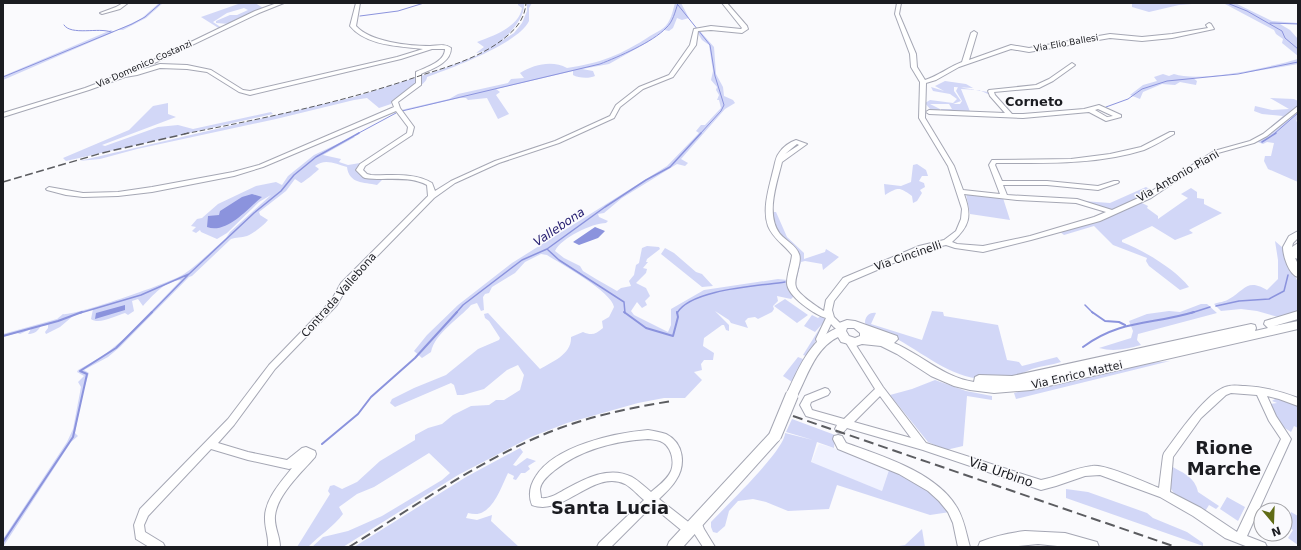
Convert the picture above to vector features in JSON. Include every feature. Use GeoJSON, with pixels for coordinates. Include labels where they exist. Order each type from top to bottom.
{"type":"FeatureCollection","features":[{"type":"Feature","properties":{"kind":"main road"},"geometry":{"type":"LineString","coordinates":[[1298,234],[1291,237],[1287,243],[1287,252],[1298,274]]}},
{"type":"Feature","properties":{"kind":"main road"},"geometry":{"type":"LineString","coordinates":[[1298,246],[1296,249],[1298,256]]}},
{"type":"Feature","properties":{"kind":"main road"},"geometry":{"type":"LineString","coordinates":[[1266,325],[1298,316]]}},
{"type":"Feature","properties":{"kind":"main road","name":"Via Enrico Mattei"},"geometry":{"type":"LineString","coordinates":[[862,337],[890,338],[949,372],[976,380],[999,382],[1029,377],[1220,333],[1298,319]]}},
{"type":"Feature","properties":{"kind":"main road","name":"Via Enrico Mattei"},"geometry":{"type":"LineString","coordinates":[[844,332],[858,325],[862,337]]}},
{"type":"Feature","properties":{"kind":"main road","name":"Via Enrico Mattei"},"geometry":{"type":"LineString","coordinates":[[844,332],[887,343],[935,372],[959,383],[977,387],[1007,389],[1031,385],[1298,325]]}},
{"type":"Feature","properties":{"kind":"main road"},"geometry":{"type":"LineString","coordinates":[[674,547],[775,436],[792,395],[818,348],[844,332]]}},
{"type":"Feature","properties":{"kind":"main road"},"geometry":{"type":"LineString","coordinates":[[985,547],[1018,538],[1042,536],[1060,539],[1084,546]]}},
{"type":"Feature","properties":{"kind":"street"},"geometry":{"type":"LineString","coordinates":[[102,13],[118,8],[126,3]]}},
{"type":"Feature","properties":{"kind":"street","name":"Via Domenico Costanzi"},"geometry":{"type":"LineString","coordinates":[[3,115],[87,89],[124,75],[257,12],[282,3]]}},
{"type":"Feature","properties":{"kind":"street"},"geometry":{"type":"LineString","coordinates":[[358,3],[352,26],[356,31],[364,36],[382,41],[431,48],[446,47],[448,52],[440,63],[418,73],[419,84],[396,100],[397,108],[411,127],[410,134],[362,165],[359,170],[365,176],[371,177],[417,178],[425,180],[430,184],[432,196]]}},
{"type":"Feature","properties":{"kind":"street","name":"Contrada Vallebona"},"geometry":{"type":"LineString","coordinates":[[158,547],[140,534],[138,529],[141,518],[231,422],[272,367],[334,303],[344,285],[432,196],[453,182],[497,162],[557,142],[612,117],[618,106],[641,88],[671,76],[693,45],[697,30],[745,30],[745,27],[724,3]]}},
{"type":"Feature","properties":{"kind":"street"},"geometry":{"type":"LineString","coordinates":[[899,3],[897,14],[913,54],[914,67],[923,82],[926,111],[1011,116],[1040,116],[1090,110]]}},
{"type":"Feature","properties":{"kind":"street","name":"Via Elio Ballesi"},"geometry":{"type":"LineString","coordinates":[[923,82],[934,79],[952,68],[1011,47],[1029,50],[1110,36],[1142,39],[1172,36],[1211,29],[1209,25]]}},
{"type":"Feature","properties":{"kind":"street"},"geometry":{"type":"LineString","coordinates":[[965,63],[974,33]]}},
{"type":"Feature","properties":{"kind":"street"},"geometry":{"type":"LineString","coordinates":[[124,75],[135,74],[165,66],[187,67],[209,71],[241,91],[250,93],[285,83],[399,58],[431,48]]}},
{"type":"Feature","properties":{"kind":"street"},"geometry":{"type":"LineString","coordinates":[[1011,116],[992,95],[991,91],[1037,87],[1050,80],[1072,64]]}},
{"type":"Feature","properties":{"kind":"street"},"geometry":{"type":"LineString","coordinates":[[49,189],[67,194],[122,195],[240,173],[261,166],[397,108]]}},
{"type":"Feature","properties":{"kind":"street","name":"Via Antonio Piani"},"geometry":{"type":"LineString","coordinates":[[947,242],[962,248],[983,249],[1003,245],[1113,212],[1149,196],[1216,152],[1246,144],[1265,135],[1298,108]]}},
{"type":"Feature","properties":{"kind":"street","name":"Via Cincinelli"},"geometry":{"type":"LineString","coordinates":[[818,348],[820,339],[830,316],[829,305],[833,294],[846,280],[918,250],[947,242],[959,232],[965,219],[966,209],[961,192],[926,111]]}},
{"type":"Feature","properties":{"kind":"street"},"geometry":{"type":"LineString","coordinates":[[1004,196],[992,165],[996,160],[1071,161],[1110,156],[1143,148],[1172,133]]}},
{"type":"Feature","properties":{"kind":"street"},"geometry":{"type":"LineString","coordinates":[[779,161],[770,210],[770,223],[777,234],[790,246],[796,255],[790,288],[820,313],[830,316],[844,332],[880,390],[923,446]]}},
{"type":"Feature","properties":{"kind":"street"},"geometry":{"type":"LineString","coordinates":[[1000,183],[1046,183],[1098,188],[1116,182]]}},
{"type":"Feature","properties":{"kind":"street"},"geometry":{"type":"LineString","coordinates":[[961,192],[1077,201],[1113,212]]}},
{"type":"Feature","properties":{"kind":"street"},"geometry":{"type":"LineString","coordinates":[[1096,208],[1100,211],[1102,216]]}},
{"type":"Feature","properties":{"kind":"street"},"geometry":{"type":"LineString","coordinates":[[862,337],[859,350],[863,364]]}},
{"type":"Feature","properties":{"kind":"street"},"geometry":{"type":"LineString","coordinates":[[1164,494],[1168,456],[1201,412],[1223,392],[1230,389],[1260,391],[1280,395],[1298,402]]}},
{"type":"Feature","properties":{"kind":"street"},"geometry":{"type":"LineString","coordinates":[[880,390],[841,431],[842,446],[878,460],[918,479],[938,494],[955,515],[964,547]]}},
{"type":"Feature","properties":{"kind":"street"},"geometry":{"type":"LineString","coordinates":[[1240,538],[1286,439],[1272,418],[1260,391]]}},
{"type":"Feature","properties":{"kind":"street","name":"Via Urbino"},"geometry":{"type":"LineString","coordinates":[[826,392],[808,399],[806,406],[807,410],[809,414],[841,431],[923,446],[1041,485],[1050,484],[1075,474],[1100,470],[1164,494],[1240,538],[1261,547]]}},
{"type":"Feature","properties":{"kind":"street"},"geometry":{"type":"LineString","coordinates":[[603,547],[651,499],[676,473],[677,456],[674,447],[660,436],[643,434],[628,435],[616,438],[560,459],[547,468],[537,480],[532,494],[536,502],[542,504],[550,503],[587,482],[612,477],[627,480],[651,499],[693,526],[709,547]]}},
{"type":"Feature","properties":{"kind":"street"},"geometry":{"type":"LineString","coordinates":[[211,444],[248,456],[289,465],[306,451],[311,454],[272,503],[270,516],[271,528],[275,541],[274,547]]}},
{"type":"Feature","properties":{"kind":"shaded area"},"geometry":{"type":"Polygon","coordinates":[[[159,3],[163,3],[146,18],[123,30],[118,30],[142,18],[159,3]]]}},
{"type":"Feature","properties":{"kind":"shaded area"},"geometry":{"type":"Polygon","coordinates":[[[241,3],[255,3],[265,9],[230,24],[216,23],[216,21],[230,15],[237,15],[248,10],[244,8],[227,13],[213,22],[222,28],[220,29],[201,17],[241,3]]]}},
{"type":"Feature","properties":{"kind":"shaded area"},"geometry":{"type":"Polygon","coordinates":[[[518,3],[524,3],[523,11],[520,19],[508,35],[491,48],[476,53],[484,47],[477,42],[511,26],[520,15],[522,8],[518,5],[518,3]]]}},
{"type":"Feature","properties":{"kind":"shaded area"},"geometry":{"type":"Polygon","coordinates":[[[527,3],[532,3],[529,8],[529,21],[522,30],[512,38],[483,54],[427,77],[423,84],[393,100],[391,104],[379,108],[367,98],[354,100],[276,119],[137,149],[100,159],[79,161],[354,97],[440,70],[478,55],[514,33],[522,23],[527,11],[527,3]]]}},
{"type":"Feature","properties":{"kind":"shaded area"},"geometry":{"type":"Polygon","coordinates":[[[675,3],[681,3],[689,18],[682,20],[677,18],[673,28],[669,31],[664,30],[648,42],[609,64],[582,69],[593,71],[595,76],[593,77],[578,77],[573,75],[573,71],[496,89],[500,92],[496,95],[509,114],[498,119],[487,98],[468,100],[466,98],[460,98],[401,110],[449,99],[458,94],[508,83],[511,79],[524,78],[520,73],[537,65],[556,64],[567,68],[601,61],[630,48],[658,32],[670,19],[675,3]]]}},
{"type":"Feature","properties":{"kind":"shaded area"},"geometry":{"type":"Polygon","coordinates":[[[1132,3],[1205,3],[1179,5],[1149,12],[1132,7],[1132,3]]]}},
{"type":"Feature","properties":{"kind":"shaded area"},"geometry":{"type":"Polygon","coordinates":[[[1210,3],[1235,3],[1272,21],[1298,23],[1280,24],[1290,30],[1298,39],[1298,56],[1282,43],[1283,39],[1276,34],[1274,30],[1225,4],[1210,3]]]}},
{"type":"Feature","properties":{"kind":"shaded area"},"geometry":{"type":"Polygon","coordinates":[[[111,30],[114,32],[3,80],[3,76],[111,30]]]}},
{"type":"Feature","properties":{"kind":"shaded area"},"geometry":{"type":"Polygon","coordinates":[[[699,30],[714,47],[716,74],[723,87],[724,96],[733,100],[735,103],[725,109],[681,159],[688,163],[685,166],[677,164],[622,198],[604,213],[598,214],[599,217],[608,221],[606,223],[585,228],[570,236],[558,246],[555,251],[564,258],[580,266],[583,271],[617,291],[621,288],[631,286],[629,281],[634,275],[636,265],[639,263],[642,248],[647,246],[659,247],[660,249],[647,259],[646,262],[648,262],[643,268],[647,269],[646,273],[636,283],[646,288],[650,296],[645,301],[647,305],[642,308],[637,302],[631,311],[634,315],[668,332],[671,325],[671,309],[704,290],[778,279],[788,280],[788,288],[794,296],[791,299],[777,296],[778,301],[773,306],[774,309],[772,312],[758,319],[755,317],[748,318],[745,321],[748,328],[731,323],[715,311],[729,325],[729,331],[726,330],[724,325],[722,325],[704,338],[703,346],[714,353],[713,360],[704,360],[701,364],[702,370],[694,372],[702,380],[685,398],[664,398],[638,403],[567,423],[531,437],[458,475],[343,547],[312,547],[323,537],[348,531],[382,516],[442,480],[450,473],[429,453],[374,487],[357,494],[339,507],[343,514],[331,527],[308,547],[297,547],[330,494],[328,491],[330,486],[334,485],[342,489],[357,482],[380,461],[415,440],[415,435],[428,428],[442,424],[453,415],[471,406],[489,405],[496,400],[504,400],[520,390],[524,375],[518,365],[507,370],[484,389],[463,395],[457,395],[454,385],[451,383],[395,407],[390,403],[392,399],[414,388],[446,375],[478,349],[499,340],[500,338],[489,321],[485,318],[484,314],[488,313],[540,369],[565,353],[571,337],[583,332],[594,334],[603,328],[602,321],[609,317],[614,307],[611,301],[596,286],[547,255],[541,254],[525,262],[515,273],[492,287],[489,293],[485,294],[483,297],[484,310],[481,311],[477,303],[471,305],[442,332],[433,345],[431,352],[422,358],[414,351],[427,335],[458,305],[512,263],[667,166],[699,133],[696,131],[701,125],[705,125],[721,108],[719,100],[717,100],[719,95],[716,90],[717,87],[711,80],[713,71],[709,45],[702,40],[697,32],[699,30]]]}},
{"type":"Feature","properties":{"kind":"shaded area"},"geometry":{"type":"Polygon","coordinates":[[[1298,59],[1298,64],[1259,71],[1193,78],[1197,81],[1196,85],[1180,82],[1175,85],[1162,84],[1143,92],[1140,99],[1130,95],[1143,85],[1157,81],[1154,77],[1163,74],[1169,76],[1174,74],[1201,77],[1254,70],[1298,59]]]}},
{"type":"Feature","properties":{"kind":"shaded area"},"geometry":{"type":"Polygon","coordinates":[[[945,81],[966,84],[973,88],[960,87],[974,90],[961,89],[971,114],[941,111],[941,109],[952,109],[949,104],[930,104],[940,109],[940,111],[930,109],[925,103],[930,100],[953,103],[957,99],[950,94],[933,91],[931,87],[944,91],[935,86],[945,81]],[[954,87],[954,91],[961,101],[953,104],[960,104],[962,101],[956,91],[958,87],[954,87]]]}},
{"type":"Feature","properties":{"kind":"shaded area"},"geometry":{"type":"Polygon","coordinates":[[[1270,98],[1294,99],[1298,101],[1298,119],[1296,121],[1298,122],[1298,182],[1268,169],[1264,161],[1265,156],[1271,156],[1274,143],[1267,142],[1263,144],[1255,141],[1283,116],[1262,114],[1254,111],[1255,106],[1272,110],[1289,109],[1270,98]]]}},
{"type":"Feature","properties":{"kind":"shaded area"},"geometry":{"type":"Polygon","coordinates":[[[168,103],[168,114],[176,117],[102,145],[105,146],[158,127],[178,125],[193,129],[271,112],[273,114],[66,161],[63,158],[129,130],[153,106],[168,103]]]}},
{"type":"Feature","properties":{"kind":"shaded area"},"geometry":{"type":"Polygon","coordinates":[[[352,137],[355,137],[323,155],[341,159],[339,162],[348,165],[360,163],[356,169],[361,176],[382,180],[377,185],[354,179],[348,173],[347,167],[339,164],[323,162],[315,166],[319,169],[310,177],[301,183],[295,179],[286,191],[259,212],[260,215],[268,220],[261,227],[247,236],[231,239],[192,276],[189,277],[120,347],[108,357],[84,370],[89,373],[83,392],[75,433],[78,436],[71,442],[3,547],[3,539],[67,442],[73,429],[81,387],[78,382],[84,376],[77,372],[78,370],[103,356],[125,338],[181,280],[165,286],[155,293],[143,306],[138,299],[132,301],[134,311],[128,315],[125,313],[103,321],[94,321],[91,319],[93,309],[73,316],[60,327],[46,334],[45,332],[48,325],[41,326],[32,334],[28,334],[31,329],[20,334],[17,333],[3,337],[3,334],[57,319],[63,314],[84,310],[122,298],[162,284],[184,274],[226,238],[230,232],[271,195],[259,202],[227,233],[217,239],[201,232],[200,230],[196,233],[192,231],[196,227],[191,226],[197,219],[202,218],[218,204],[256,186],[276,182],[282,185],[288,176],[314,155],[352,137]]]}},
{"type":"Feature","properties":{"kind":"shaded area"},"geometry":{"type":"Polygon","coordinates":[[[917,164],[926,170],[928,176],[922,176],[919,181],[924,183],[925,187],[920,190],[922,193],[917,201],[913,203],[912,196],[899,189],[885,195],[884,184],[901,186],[911,182],[913,165],[917,164]]]}},
{"type":"Feature","properties":{"kind":"shaded area"},"geometry":{"type":"Polygon","coordinates":[[[1146,187],[1153,191],[1116,209],[1106,209],[1083,201],[1110,203],[1146,187]]]}},
{"type":"Feature","properties":{"kind":"shaded area"},"geometry":{"type":"Polygon","coordinates":[[[1191,188],[1197,192],[1197,198],[1204,199],[1204,204],[1222,213],[1189,230],[1193,233],[1175,240],[1152,226],[1122,240],[1122,242],[1149,255],[1183,280],[1189,287],[1180,290],[1149,266],[1146,261],[1147,258],[1113,245],[1094,226],[1064,235],[1059,231],[1140,202],[1148,206],[1147,208],[1158,216],[1158,219],[1188,198],[1181,194],[1191,188]]]}},
{"type":"Feature","properties":{"kind":"shaded area"},"geometry":{"type":"Polygon","coordinates":[[[966,194],[1003,198],[1010,220],[970,214],[966,194]]]}},
{"type":"Feature","properties":{"kind":"shaded area"},"geometry":{"type":"Polygon","coordinates":[[[771,212],[776,212],[787,237],[804,253],[804,259],[825,252],[826,249],[839,257],[823,270],[822,264],[805,261],[801,262],[796,281],[792,281],[797,260],[778,234],[771,212]]]}},
{"type":"Feature","properties":{"kind":"shaded area"},"geometry":{"type":"Polygon","coordinates":[[[1275,241],[1283,248],[1285,256],[1298,282],[1298,310],[1293,314],[1278,317],[1257,311],[1241,309],[1221,311],[1214,304],[1227,300],[1250,285],[1255,285],[1267,290],[1278,279],[1278,260],[1275,241]]]}},
{"type":"Feature","properties":{"kind":"shaded area"},"geometry":{"type":"Polygon","coordinates":[[[665,248],[674,253],[696,272],[702,274],[713,286],[702,287],[661,254],[665,248]]]}},
{"type":"Feature","properties":{"kind":"shaded area"},"geometry":{"type":"Polygon","coordinates":[[[785,299],[808,315],[797,323],[774,306],[785,299]]]}},
{"type":"Feature","properties":{"kind":"shaded area"},"geometry":{"type":"Polygon","coordinates":[[[1201,304],[1207,304],[1217,313],[1138,334],[1137,340],[1141,345],[1115,350],[1099,348],[1131,338],[1133,331],[1129,321],[1147,314],[1169,311],[1180,312],[1201,304]]]}},
{"type":"Feature","properties":{"kind":"shaded area"},"geometry":{"type":"Polygon","coordinates":[[[932,311],[943,312],[944,316],[998,325],[1007,360],[1019,362],[1022,366],[1057,357],[1061,362],[1032,369],[1018,376],[992,380],[976,378],[949,370],[893,337],[871,328],[865,323],[868,315],[871,313],[876,313],[871,324],[922,340],[932,311]]]}},
{"type":"Feature","properties":{"kind":"shaded area"},"geometry":{"type":"Polygon","coordinates":[[[812,315],[818,318],[821,316],[827,319],[811,350],[806,356],[803,355],[823,323],[815,332],[804,326],[812,315]]]}},
{"type":"Feature","properties":{"kind":"shaded area"},"geometry":{"type":"Polygon","coordinates":[[[798,357],[803,359],[804,363],[792,382],[783,376],[798,357]]]}},
{"type":"Feature","properties":{"kind":"shaded area"},"geometry":{"type":"Polygon","coordinates":[[[1170,361],[1016,399],[1014,393],[1138,364],[1170,361]]]}},
{"type":"Feature","properties":{"kind":"shaded area"},"geometry":{"type":"Polygon","coordinates":[[[935,380],[966,391],[992,396],[992,400],[967,396],[963,446],[946,450],[928,442],[890,395],[912,389],[935,380]]]}},
{"type":"Feature","properties":{"kind":"shaded area"},"geometry":{"type":"Polygon","coordinates":[[[1278,397],[1298,405],[1298,428],[1294,426],[1291,432],[1280,425],[1269,404],[1277,403],[1272,401],[1278,397]]]}},
{"type":"Feature","properties":{"kind":"shaded area"},"geometry":{"type":"Polygon","coordinates":[[[792,419],[835,435],[834,448],[817,442],[811,462],[882,491],[889,470],[926,486],[950,512],[930,515],[837,485],[829,509],[788,511],[766,502],[753,499],[738,501],[729,511],[725,526],[717,533],[713,532],[711,522],[776,452],[785,433],[813,440],[786,432],[792,419]]]}},
{"type":"Feature","properties":{"kind":"shaded area"},"geometry":{"type":"Polygon","coordinates":[[[819,444],[834,448],[889,470],[882,491],[811,463],[819,444]]]}},
{"type":"Feature","properties":{"kind":"shaded area"},"geometry":{"type":"Polygon","coordinates":[[[520,448],[523,452],[513,465],[516,466],[527,458],[536,461],[528,466],[530,469],[525,473],[521,473],[516,480],[513,479],[514,476],[508,473],[492,505],[481,513],[468,513],[466,518],[477,520],[492,515],[491,521],[519,547],[354,547],[466,477],[520,448]]]}},
{"type":"Feature","properties":{"kind":"shaded area"},"geometry":{"type":"Polygon","coordinates":[[[1171,466],[1188,476],[1194,483],[1198,492],[1219,506],[1216,509],[1209,505],[1204,513],[1174,493],[1171,489],[1171,466]]]}},
{"type":"Feature","properties":{"kind":"shaded area"},"geometry":{"type":"Polygon","coordinates":[[[1066,489],[1088,492],[1147,513],[1153,518],[1187,532],[1203,543],[1203,546],[1066,498],[1066,489]]]}},
{"type":"Feature","properties":{"kind":"shaded area"},"geometry":{"type":"Polygon","coordinates":[[[1227,497],[1245,507],[1238,521],[1220,509],[1227,497]]]}},
{"type":"Feature","properties":{"kind":"shaded area"},"geometry":{"type":"Polygon","coordinates":[[[1293,513],[1298,516],[1298,545],[1293,542],[1293,513]]]}},
{"type":"Feature","properties":{"kind":"shaded area"},"geometry":{"type":"Polygon","coordinates":[[[922,529],[925,547],[893,547],[905,545],[922,529]]]}},
{"type":"Feature","properties":{"kind":"water"},"geometry":{"type":"Polygon","coordinates":[[[252,194],[262,197],[243,214],[222,227],[207,227],[208,216],[219,215],[220,211],[242,197],[252,194]]]}},
{"type":"Feature","properties":{"kind":"water"},"geometry":{"type":"Polygon","coordinates":[[[595,227],[605,231],[598,238],[579,245],[573,242],[595,227]]]}},
{"type":"Feature","properties":{"kind":"water"},"geometry":{"type":"Polygon","coordinates":[[[125,305],[125,310],[95,319],[96,313],[125,305]]]}},
{"type":"Feature","properties":{"kind":"waterway"},"geometry":{"type":"LineString","coordinates":[[3,77],[132,24],[145,17],[161,3]]}},
{"type":"Feature","properties":{"kind":"waterway"},"geometry":{"type":"LineString","coordinates":[[360,16],[398,11],[424,3]]}},
{"type":"Feature","properties":{"kind":"waterway"},"geometry":{"type":"LineString","coordinates":[[402,111],[600,64],[635,49],[653,39],[668,26],[674,17],[678,3]]}},
{"type":"Feature","properties":{"kind":"waterway"},"geometry":{"type":"LineString","coordinates":[[1227,3],[1247,11],[1282,31],[1285,38],[1298,49]]}},
{"type":"Feature","properties":{"kind":"waterway","name":"Vallebona"},"geometry":{"type":"LineString","coordinates":[[678,5],[710,45],[715,76],[724,105],[721,111],[700,134]]}},
{"type":"Feature","properties":{"kind":"waterway"},"geometry":{"type":"LineString","coordinates":[[1270,23],[1298,24]]}},
{"type":"Feature","properties":{"kind":"waterway"},"geometry":{"type":"LineString","coordinates":[[64,25],[68,28],[79,31],[100,30],[111,32]]}},
{"type":"Feature","properties":{"kind":"waterway"},"geometry":{"type":"LineString","coordinates":[[1106,107],[1128,99],[1142,89],[1167,81],[1238,74],[1298,62]]}},
{"type":"Feature","properties":{"kind":"waterway"},"geometry":{"type":"LineString","coordinates":[[357,134],[396,113]]}},
{"type":"Feature","properties":{"kind":"waterway"},"geometry":{"type":"LineString","coordinates":[[1274,134],[1298,113]]}},
{"type":"Feature","properties":{"kind":"waterway"},"geometry":{"type":"LineString","coordinates":[[80,313],[141,295],[189,274],[254,213],[281,191],[294,175],[316,157],[359,133]]}},
{"type":"Feature","properties":{"kind":"waterway","name":"Vallebona"},"geometry":{"type":"LineString","coordinates":[[547,249],[605,207],[646,180],[670,167],[701,133]]}},
{"type":"Feature","properties":{"kind":"waterway"},"geometry":{"type":"LineString","coordinates":[[1262,142],[1276,133]]}},
{"type":"Feature","properties":{"kind":"waterway","name":"Vallebona"},"geometry":{"type":"LineString","coordinates":[[456,313],[463,305],[522,260],[547,249]]}},
{"type":"Feature","properties":{"kind":"waterway"},"geometry":{"type":"LineString","coordinates":[[547,249],[559,260],[624,302],[625,313]]}},
{"type":"Feature","properties":{"kind":"waterway"},"geometry":{"type":"LineString","coordinates":[[151,313],[188,275]]}},
{"type":"Feature","properties":{"kind":"waterway"},"geometry":{"type":"LineString","coordinates":[[1216,306],[1239,301],[1269,299],[1284,291],[1288,275]]}},
{"type":"Feature","properties":{"kind":"waterway"},"geometry":{"type":"LineString","coordinates":[[677,313],[685,305],[710,294],[743,287],[785,282]]}},
{"type":"Feature","properties":{"kind":"waterway"},"geometry":{"type":"LineString","coordinates":[[1085,305],[1092,312]]}},
{"type":"Feature","properties":{"kind":"waterway"},"geometry":{"type":"LineString","coordinates":[[1191,313],[1210,307]]}},
{"type":"Feature","properties":{"kind":"waterway"},"geometry":{"type":"LineString","coordinates":[[3,336],[58,321],[82,312]]}},
{"type":"Feature","properties":{"kind":"waterway","name":"Vallebona"},"geometry":{"type":"LineString","coordinates":[[322,444],[358,414],[371,397],[415,358],[457,312]]}},
{"type":"Feature","properties":{"kind":"waterway"},"geometry":{"type":"LineString","coordinates":[[1092,312],[1105,321],[1119,322],[1125,325]]}},
{"type":"Feature","properties":{"kind":"waterway"},"geometry":{"type":"LineString","coordinates":[[1083,347],[1097,338],[1124,327],[1194,312]]}},
{"type":"Feature","properties":{"kind":"waterway"},"geometry":{"type":"LineString","coordinates":[[3,542],[73,437],[87,374],[80,371],[116,348],[151,313]]}},
{"type":"Feature","properties":{"kind":"waterway"},"geometry":{"type":"LineString","coordinates":[[625,313],[646,328],[673,336],[678,317],[677,313]]}},
{"type":"Feature","properties":{"kind":"railway"},"geometry":{"type":"LineString","coordinates":[[184,134],[334,101],[393,85],[456,64],[478,55],[507,36],[520,21],[524,13],[526,3]]}},
{"type":"Feature","properties":{"kind":"railway"},"geometry":{"type":"LineString","coordinates":[[3,182],[102,153],[189,133]]}},
{"type":"Feature","properties":{"kind":"railway"},"geometry":{"type":"LineString","coordinates":[[349,547],[452,482],[505,452],[532,439],[601,415],[672,401]]}},
{"type":"Feature","properties":{"kind":"railway"},"geometry":{"type":"LineString","coordinates":[[793,416],[1176,547]]}},
{"type":"Feature","properties":{"kind":"district","name":"Corneto"},"geometry":{"type":"Point","coordinates":[1034,101]}},
{"type":"Feature","properties":{"kind":"district","name":"Rione Marche"},"geometry":{"type":"Point","coordinates":[1224,457]}},
{"type":"Feature","properties":{"kind":"district","name":"Santa Lucia"},"geometry":{"type":"Point","coordinates":[610,507]}}]}
